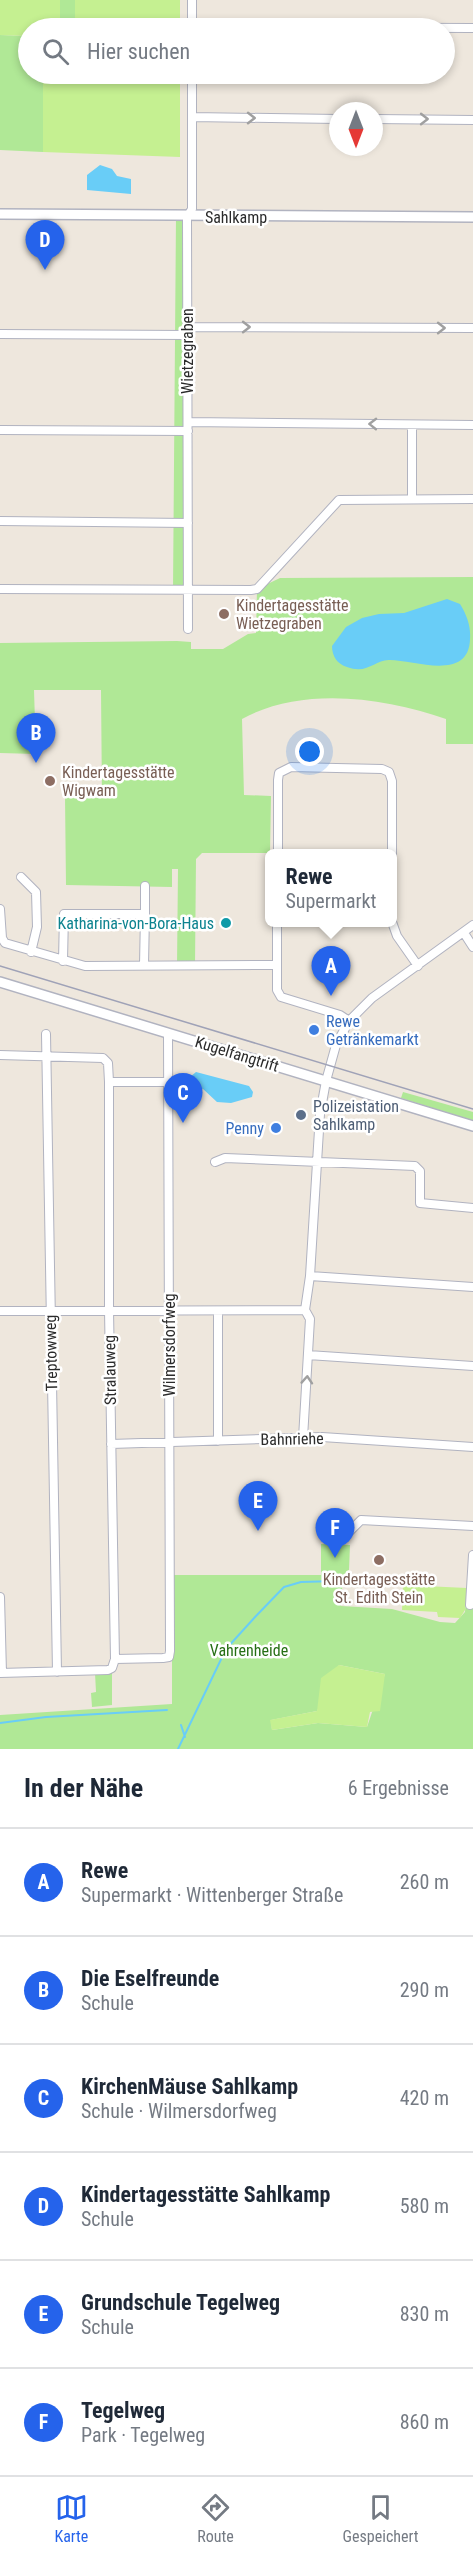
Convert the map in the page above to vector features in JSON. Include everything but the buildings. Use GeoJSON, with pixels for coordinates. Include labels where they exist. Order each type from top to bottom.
{"type":"FeatureCollection","features":[{"type":"Feature","properties":{"kind":"street"},"geometry":{"type":"LineString","coordinates":[[192,0],[192,18]]}},
{"type":"Feature","properties":{"kind":"street"},"geometry":{"type":"LineString","coordinates":[[455,28],[473,28]]}},
{"type":"Feature","properties":{"kind":"street","name":"Wietzegraben"},"geometry":{"type":"LineString","coordinates":[[188,629],[187,217],[192,210],[192,84]]}},
{"type":"Feature","properties":{"kind":"street"},"geometry":{"type":"LineString","coordinates":[[192,117],[329,119]]}},
{"type":"Feature","properties":{"kind":"street"},"geometry":{"type":"LineString","coordinates":[[383,119],[473,120]]}},
{"type":"Feature","properties":{"kind":"street","name":"Sahlkamp"},"geometry":{"type":"LineString","coordinates":[[0,214],[187,217],[473,217]]}},
{"type":"Feature","properties":{"kind":"street"},"geometry":{"type":"LineString","coordinates":[[0,334],[473,328]]}},
{"type":"Feature","properties":{"kind":"street"},"geometry":{"type":"LineString","coordinates":[[412,425],[412,499]]}},
{"type":"Feature","properties":{"kind":"street"},"geometry":{"type":"LineString","coordinates":[[0,430],[473,425]]}},
{"type":"Feature","properties":{"kind":"street"},"geometry":{"type":"LineString","coordinates":[[0,589],[257,589],[339,500],[473,499]]}},
{"type":"Feature","properties":{"kind":"street"},"geometry":{"type":"LineString","coordinates":[[0,521],[188,523]]}},
{"type":"Feature","properties":{"kind":"street"},"geometry":{"type":"LineString","coordinates":[[278,849],[278,780],[279,774],[291,767],[382,769],[389,772],[392,780],[392,849]]}},
{"type":"Feature","properties":{"kind":"street"},"geometry":{"type":"LineString","coordinates":[[21,877],[36,892],[37,927],[31,952]]}},
{"type":"Feature","properties":{"kind":"street"},"geometry":{"type":"LineString","coordinates":[[144,965],[145,886]]}},
{"type":"Feature","properties":{"kind":"street"},"geometry":{"type":"LineString","coordinates":[[0,909],[2,938],[5,944],[85,966],[277,965]]}},
{"type":"Feature","properties":{"kind":"street"},"geometry":{"type":"LineString","coordinates":[[63,961],[64,914],[145,914]]}},
{"type":"Feature","properties":{"kind":"street"},"geometry":{"type":"LineString","coordinates":[[303,1438],[310,1318],[305,1310],[310,1276],[317,1161],[326,1081],[336,1045],[349,1021],[372,998],[473,925]]}},
{"type":"Feature","properties":{"kind":"street"},"geometry":{"type":"LineString","coordinates":[[278,927],[277,990],[281,997],[349,1021]]}},
{"type":"Feature","properties":{"kind":"street"},"geometry":{"type":"LineString","coordinates":[[394,927],[397,936],[418,966]]}},
{"type":"Feature","properties":{"kind":"street"},"geometry":{"type":"LineString","coordinates":[[464,933],[473,947]]}},
{"type":"Feature","properties":{"kind":"street","name":"Kugelfangtrift"},"geometry":{"type":"LineString","coordinates":[[0,982],[473,1126]]}},
{"type":"Feature","properties":{"kind":"street","name":"Treptowweg"},"geometry":{"type":"LineString","coordinates":[[46,1034],[57,1672]]}},
{"type":"Feature","properties":{"kind":"street","name":"Wilmersdorfweg"},"geometry":{"type":"LineString","coordinates":[[115,1659],[168,1657],[168,1034]]}},
{"type":"Feature","properties":{"kind":"street"},"geometry":{"type":"LineString","coordinates":[[0,1055],[107,1060],[109,1082],[168,1082]]}},
{"type":"Feature","properties":{"kind":"street","name":"Stralauweg"},"geometry":{"type":"LineString","coordinates":[[109,1082],[109,1310],[115,1659]]}},
{"type":"Feature","properties":{"kind":"street"},"geometry":{"type":"LineString","coordinates":[[214,1162],[225,1158],[416,1166],[420,1171],[420,1203],[473,1209]]}},
{"type":"Feature","properties":{"kind":"street"},"geometry":{"type":"LineString","coordinates":[[310,1276],[473,1287]]}},
{"type":"Feature","properties":{"kind":"street"},"geometry":{"type":"LineString","coordinates":[[0,1311],[305,1310]]}},
{"type":"Feature","properties":{"kind":"street"},"geometry":{"type":"LineString","coordinates":[[218,1311],[218,1441]]}},
{"type":"Feature","properties":{"kind":"street"},"geometry":{"type":"LineString","coordinates":[[308,1355],[473,1366]]}},
{"type":"Feature","properties":{"kind":"street","name":"Bahnriehe"},"geometry":{"type":"LineString","coordinates":[[111,1443],[322,1437],[473,1448]]}},
{"type":"Feature","properties":{"kind":"street"},"geometry":{"type":"LineString","coordinates":[[350,1531],[361,1520],[473,1526]]}},
{"type":"Feature","properties":{"kind":"street"},"geometry":{"type":"LineString","coordinates":[[470,1605],[473,1555]]}},
{"type":"Feature","properties":{"kind":"street"},"geometry":{"type":"LineString","coordinates":[[0,1597],[1,1673],[108,1670],[112,1668],[115,1659]]}},
{"type":"Feature","properties":{"kind":"green space"},"geometry":{"type":"Polygon","coordinates":[[[0,0],[60,0],[60,18],[18,18],[18,36],[0,35],[0,0]]]}},
{"type":"Feature","properties":{"kind":"green space"},"geometry":{"type":"Polygon","coordinates":[[[60,0],[75,0],[75,18],[60,18],[60,0]]]}},
{"type":"Feature","properties":{"kind":"green space"},"geometry":{"type":"Polygon","coordinates":[[[75,0],[180,0],[180,18],[75,18],[75,0]]]}},
{"type":"Feature","properties":{"kind":"green space"},"geometry":{"type":"Polygon","coordinates":[[[0,35],[18,36],[18,84],[43,84],[43,152],[0,150],[0,35]]]}},
{"type":"Feature","properties":{"kind":"green space"},"geometry":{"type":"Polygon","coordinates":[[[43,84],[180,84],[180,157],[43,152],[43,84]]]}},
{"type":"Feature","properties":{"kind":"green space"},"geometry":{"type":"Polygon","coordinates":[[[176,216],[187,217],[188,590],[173,590],[176,216]]]}},
{"type":"Feature","properties":{"kind":"green space"},"geometry":{"type":"Polygon","coordinates":[[[473,577],[473,744],[446,744],[446,719],[396,705],[343,698],[290,702],[242,719],[244,795],[271,796],[270,849],[265,849],[265,853],[202,853],[196,859],[195,965],[177,966],[178,869],[172,869],[172,887],[66,885],[65,797],[102,798],[101,690],[34,690],[36,754],[0,753],[0,643],[177,641],[191,642],[191,649],[223,649],[248,634],[256,633],[257,589],[280,578],[473,577]]]}},
{"type":"Feature","properties":{"kind":"green space"},"geometry":{"type":"Polygon","coordinates":[[[403,1092],[473,1112],[473,1121],[401,1098],[403,1092]]]}},
{"type":"Feature","properties":{"kind":"green space","name":"Vahrenheide"},"geometry":{"type":"Polygon","coordinates":[[[321,1544],[350,1545],[349,1570],[343,1575],[341,1606],[392,1609],[440,1622],[455,1623],[465,1612],[469,1563],[473,1563],[473,1749],[0,1749],[0,1715],[172,1704],[172,1575],[321,1575],[321,1544]],[[339,1665],[317,1711],[271,1720],[272,1730],[318,1723],[367,1727],[385,1674],[339,1665]]]}},
{"type":"Feature","properties":{"kind":"green space"},"geometry":{"type":"Polygon","coordinates":[[[403,1585],[467,1588],[465,1610],[460,1618],[438,1617],[437,1612],[402,1610],[403,1585]]]}},
{"type":"Feature","properties":{"kind":"green space"},"geometry":{"type":"Polygon","coordinates":[[[339,1665],[385,1674],[380,1711],[370,1712],[367,1727],[318,1723],[272,1730],[270,1720],[317,1711],[321,1678],[339,1665]]]}},
{"type":"Feature","properties":{"kind":"green space"},"geometry":{"type":"Polygon","coordinates":[[[112,1672],[112,1705],[92,1707],[91,1693],[96,1692],[95,1673],[112,1672]]]}},
{"type":"Feature","properties":{"kind":"water"},"geometry":{"type":"Polygon","coordinates":[[[100,165],[112,169],[117,176],[131,179],[131,194],[87,190],[87,175],[100,165]]]}},
{"type":"Feature","properties":{"kind":"water"},"geometry":{"type":"Polygon","coordinates":[[[447,599],[460,604],[467,617],[470,639],[467,652],[451,665],[439,666],[385,660],[366,668],[354,669],[340,664],[334,656],[332,646],[346,627],[362,618],[379,614],[404,613],[447,599]]]}},
{"type":"Feature","properties":{"kind":"water"},"geometry":{"type":"Polygon","coordinates":[[[196,1072],[249,1086],[253,1092],[252,1097],[231,1103],[217,1102],[203,1089],[183,1083],[196,1072]]]}},
{"type":"Feature","properties":{"kind":"waterway"},"geometry":{"type":"LineString","coordinates":[[178,1749],[226,1649],[256,1616],[284,1587],[301,1582],[337,1581]]}},
{"type":"Feature","properties":{"kind":"waterway"},"geometry":{"type":"LineString","coordinates":[[0,1723],[46,1717],[167,1710]]}},
{"type":"Feature","properties":{"kind":"waterway"},"geometry":{"type":"LineString","coordinates":[[181,1725],[185,1737]]}},
{"type":"Feature","properties":{"kind":"tram line"},"geometry":{"type":"LineString","coordinates":[[0,966],[473,1109]]}},
{"type":"Feature","properties":{"kind":"place","name":"Kindertagesstätte Sahlkamp"},"geometry":{"type":"Point","coordinates":[45,270]}},
{"type":"Feature","properties":{"kind":"place","name":"Kindertagesstätte Wietzegraben"},"geometry":{"type":"Point","coordinates":[224,614]}},
{"type":"Feature","properties":{"kind":"place","name":"Die Eselfreunde"},"geometry":{"type":"Point","coordinates":[36,763]}},
{"type":"Feature","properties":{"kind":"place","name":"Kindertagesstätte Wigwam"},"geometry":{"type":"Point","coordinates":[50,781]}},
{"type":"Feature","properties":{"kind":"place","name":"Katharina-von-Bora-Haus"},"geometry":{"type":"Point","coordinates":[226,923]}},
{"type":"Feature","properties":{"kind":"place","name":"Rewe"},"geometry":{"type":"Point","coordinates":[331,996]}},
{"type":"Feature","properties":{"kind":"place","name":"Rewe Getränkemarkt"},"geometry":{"type":"Point","coordinates":[314,1030]}},
{"type":"Feature","properties":{"kind":"place","name":"Polizeistation Sahlkamp"},"geometry":{"type":"Point","coordinates":[301,1115]}},
{"type":"Feature","properties":{"kind":"place","name":"KirchenMäuse Sahlkamp"},"geometry":{"type":"Point","coordinates":[183,1123]}},
{"type":"Feature","properties":{"kind":"place","name":"Penny"},"geometry":{"type":"Point","coordinates":[276,1128]}},
{"type":"Feature","properties":{"kind":"place","name":"Grundschule Tegelweg"},"geometry":{"type":"Point","coordinates":[258,1531]}},
{"type":"Feature","properties":{"kind":"place","name":"Tegelweg"},"geometry":{"type":"Point","coordinates":[335,1558]}},
{"type":"Feature","properties":{"kind":"place","name":"Kindertagesstätte St. Edith Stein"},"geometry":{"type":"Point","coordinates":[379,1560]}}]}
